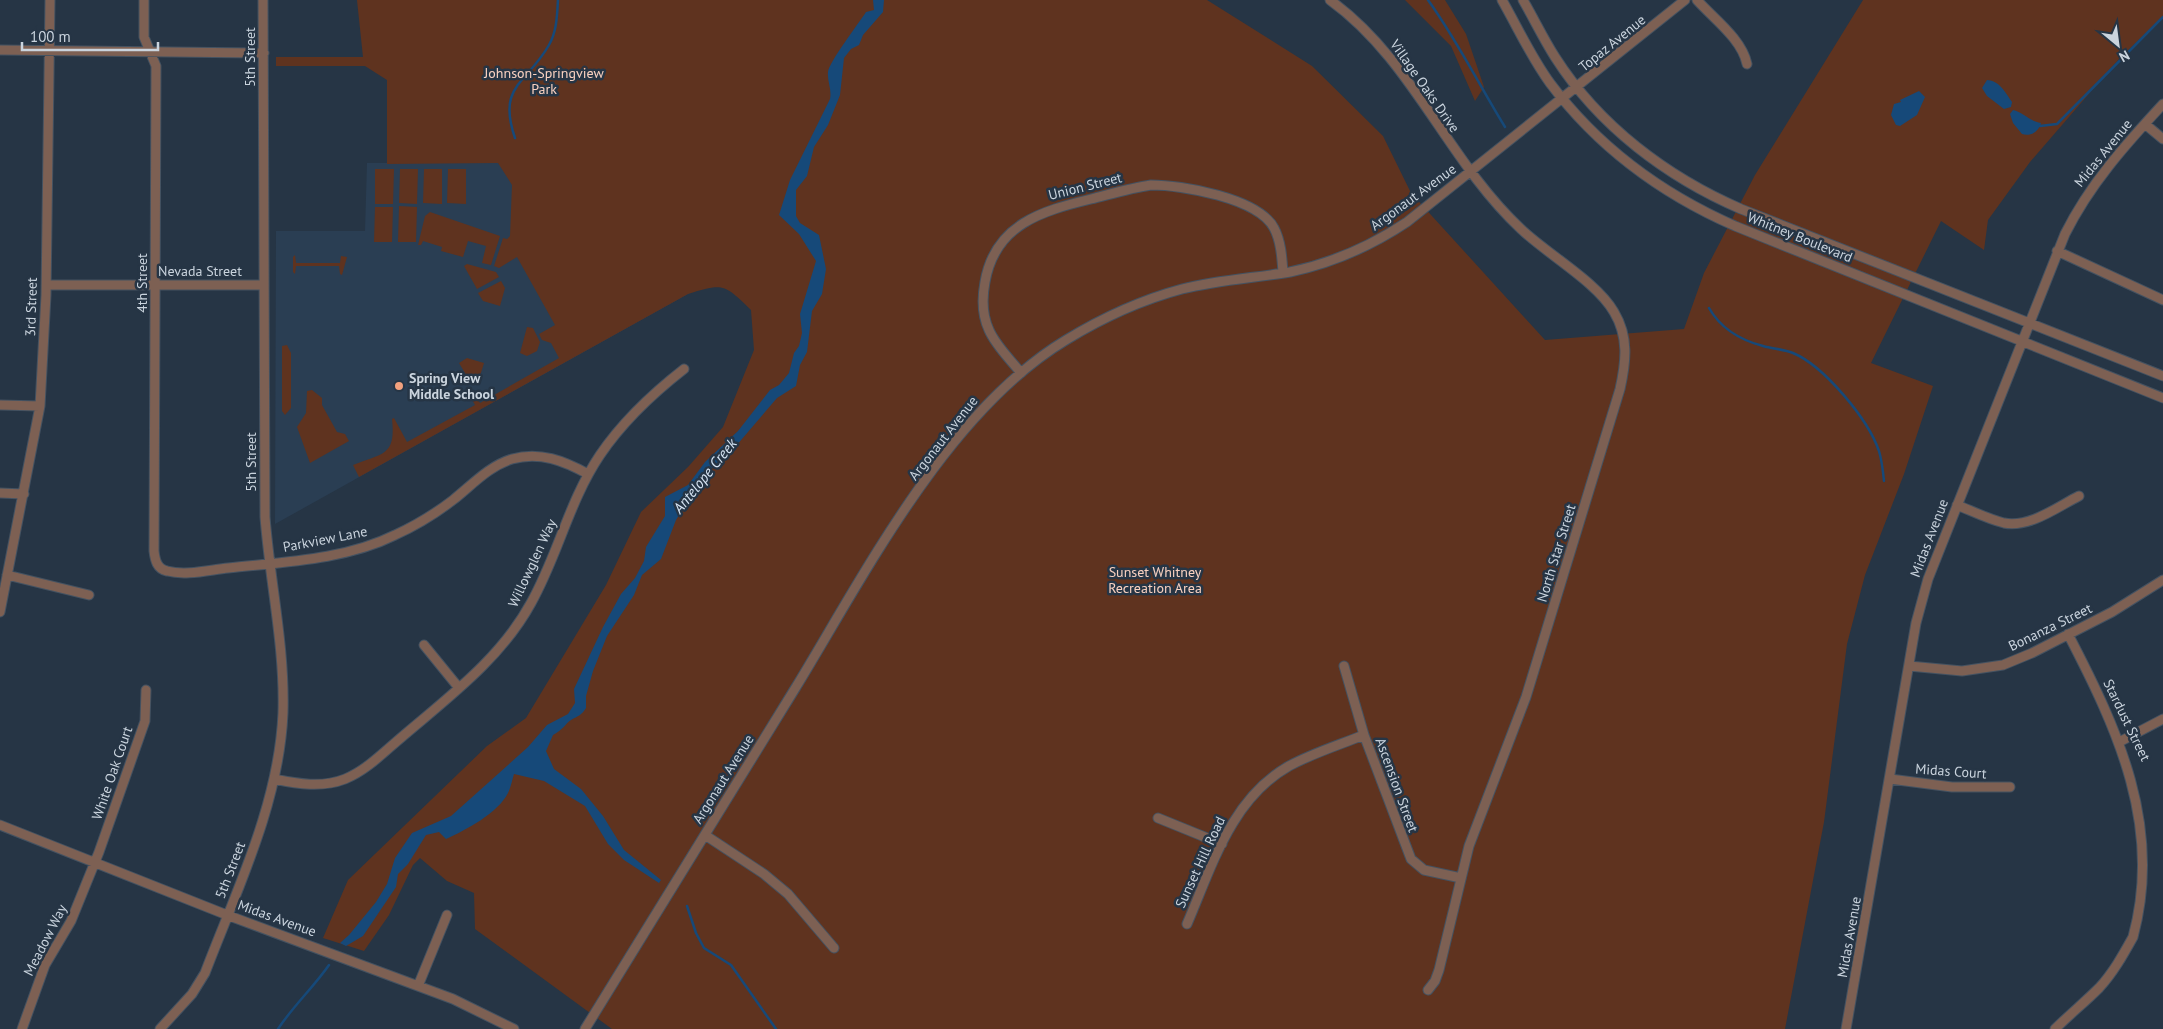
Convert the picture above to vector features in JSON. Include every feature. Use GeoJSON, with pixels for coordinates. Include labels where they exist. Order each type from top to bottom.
{"type":"FeatureCollection","features":[{"type":"Feature","properties":{"kind":"street","name":"3rd Street"},"geometry":{"type":"LineString","coordinates":[[0,612],[40,406],[46,285],[50,0]]}},
{"type":"Feature","properties":{"kind":"street","name":"4th Street"},"geometry":{"type":"LineString","coordinates":[[144,0],[144,37],[156,66],[154,551],[155,560],[160,568]]}},
{"type":"Feature","properties":{"kind":"street","name":"5th Street"},"geometry":{"type":"LineString","coordinates":[[160,1029],[199,984],[267,809],[281,734],[283,687],[268,563],[264,484],[263,0]]}},
{"type":"Feature","properties":{"kind":"street","name":"Village Oaks Drive"},"geometry":{"type":"LineString","coordinates":[[1330,0],[1346,12],[1385,50],[1470,172]]}},
{"type":"Feature","properties":{"kind":"street","name":"Whitney Boulevard"},"geometry":{"type":"LineString","coordinates":[[1502,0],[1538,65],[1563,99],[1595,134],[1634,168],[1694,207],[1735,226],[2023,340],[2163,398]]}},
{"type":"Feature","properties":{"kind":"street","name":"Whitney Boulevard"},"geometry":{"type":"LineString","coordinates":[[1523,0],[1555,57],[1578,88],[1626,139],[1663,167],[1702,191],[1750,213],[2163,376]]}},
{"type":"Feature","properties":{"kind":"street","name":"Topaz Avenue"},"geometry":{"type":"LineString","coordinates":[[1563,99],[1685,0]]}},
{"type":"Feature","properties":{"kind":"street"},"geometry":{"type":"LineString","coordinates":[[1697,0],[1736,43],[1747,64]]}},
{"type":"Feature","properties":{"kind":"street"},"geometry":{"type":"LineString","coordinates":[[0,50],[264,53]]}},
{"type":"Feature","properties":{"kind":"street","name":"Argonaut Avenue"},"geometry":{"type":"LineString","coordinates":[[585,1029],[904,513],[973,418],[1021,373],[1062,343],[1130,307],[1183,289],[1218,281],[1283,273],[1331,261],[1385,237],[1407,222],[1563,99]]}},
{"type":"Feature","properties":{"kind":"street","name":"Midas Avenue"},"geometry":{"type":"LineString","coordinates":[[1846,1029],[1923,593],[2057,251],[2091,188],[2110,162],[2163,104]]}},
{"type":"Feature","properties":{"kind":"street"},"geometry":{"type":"LineString","coordinates":[[2145,124],[2163,139]]}},
{"type":"Feature","properties":{"kind":"street","name":"North Star Street"},"geometry":{"type":"LineString","coordinates":[[1428,990],[1439,970],[1461,878],[1478,821],[1526,698],[1620,389],[1625,366],[1626,347],[1619,321],[1604,299],[1520,229],[1470,172]]}},
{"type":"Feature","properties":{"kind":"street","name":"Union Street"},"geometry":{"type":"LineString","coordinates":[[1021,373],[990,333],[985,322],[982,299],[986,275],[996,252],[1013,231],[1038,214],[1144,186],[1163,185],[1204,192],[1248,206],[1265,217],[1275,230],[1283,273]]}},
{"type":"Feature","properties":{"kind":"street"},"geometry":{"type":"LineString","coordinates":[[2057,251],[2163,300]]}},
{"type":"Feature","properties":{"kind":"street","name":"Nevada Street"},"geometry":{"type":"LineString","coordinates":[[46,285],[264,285]]}},
{"type":"Feature","properties":{"kind":"street","name":"Willowglen Way"},"geometry":{"type":"LineString","coordinates":[[274,778],[319,785],[346,778],[371,763],[459,688],[494,655],[522,619],[544,577],[588,474],[599,456],[628,420],[656,391],[684,369]]}},
{"type":"Feature","properties":{"kind":"street"},"geometry":{"type":"LineString","coordinates":[[0,405],[40,406]]}},
{"type":"Feature","properties":{"kind":"street","name":"Parkview Lane"},"geometry":{"type":"LineString","coordinates":[[160,568],[168,571],[193,572],[346,551],[393,536],[437,511],[486,473],[512,459],[528,456],[546,457],[559,460],[588,474]]}},
{"type":"Feature","properties":{"kind":"street"},"geometry":{"type":"LineString","coordinates":[[0,493],[24,494]]}},
{"type":"Feature","properties":{"kind":"street"},"geometry":{"type":"LineString","coordinates":[[1957,505],[1999,521],[2015,523],[2037,518],[2079,496]]}},
{"type":"Feature","properties":{"kind":"street"},"geometry":{"type":"LineString","coordinates":[[7,575],[89,595]]}},
{"type":"Feature","properties":{"kind":"street","name":"Bonanza Street"},"geometry":{"type":"LineString","coordinates":[[1909,666],[1938,671],[1984,669],[2032,653],[2135,599],[2163,580]]}},
{"type":"Feature","properties":{"kind":"street","name":"Stardust Street"},"geometry":{"type":"LineString","coordinates":[[2068,634],[2123,740],[2141,781]]}},
{"type":"Feature","properties":{"kind":"street"},"geometry":{"type":"LineString","coordinates":[[424,645],[459,688]]}},
{"type":"Feature","properties":{"kind":"street","name":"Ascension Street"},"geometry":{"type":"LineString","coordinates":[[1344,666],[1364,735],[1411,859],[1424,870],[1461,878]]}},
{"type":"Feature","properties":{"kind":"street","name":"White Oak Court"},"geometry":{"type":"LineString","coordinates":[[95,863],[145,721],[146,690]]}},
{"type":"Feature","properties":{"kind":"street"},"geometry":{"type":"LineString","coordinates":[[2123,740],[2163,719]]}},
{"type":"Feature","properties":{"kind":"street","name":"Sunset Hill Road"},"geometry":{"type":"LineString","coordinates":[[1187,924],[1222,844],[1241,810],[1271,778],[1307,757],[1364,735]]}},
{"type":"Feature","properties":{"kind":"street","name":"Midas Court"},"geometry":{"type":"LineString","coordinates":[[1890,779],[1952,788],[2010,787]]}},
{"type":"Feature","properties":{"kind":"street"},"geometry":{"type":"LineString","coordinates":[[1158,818],[1222,844]]}},
{"type":"Feature","properties":{"kind":"street","name":"Midas Avenue"},"geometry":{"type":"LineString","coordinates":[[0,825],[227,915],[471,1006],[514,1029]]}},
{"type":"Feature","properties":{"kind":"street"},"geometry":{"type":"LineString","coordinates":[[705,835],[764,874],[788,894],[834,948]]}},
{"type":"Feature","properties":{"kind":"street","name":"Meadow Way"},"geometry":{"type":"LineString","coordinates":[[22,1029],[45,965],[71,921],[95,863]]}},
{"type":"Feature","properties":{"kind":"street"},"geometry":{"type":"LineString","coordinates":[[2055,1029],[2100,987],[2118,962],[2137,928],[2151,884]]}},
{"type":"Feature","properties":{"kind":"street"},"geometry":{"type":"LineString","coordinates":[[418,986],[447,915]]}},
{"type":"Feature","properties":{"kind":"shaded area","name":"Spring View Middle School"},"geometry":{"type":"Polygon","coordinates":[[[367,163],[498,163],[749,260],[275,524],[276,231],[365,231],[367,163]]]}},
{"type":"Feature","properties":{"kind":"green space","name":"Sunset Whitney Recreation Area"},"geometry":{"type":"Polygon","coordinates":[[[357,0],[1207,0],[1312,66],[1383,136],[1411,193],[1545,340],[1684,329],[1704,273],[1755,175],[1863,0],[2163,0],[2163,17],[2119,59],[2030,162],[1988,220],[1984,250],[1941,221],[1871,363],[1933,386],[1904,474],[1865,575],[1847,644],[1824,822],[1785,1029],[612,1029],[475,929],[474,893],[447,881],[420,858],[413,865],[389,915],[364,951],[323,938],[348,880],[487,746],[526,718],[606,585],[641,512],[688,467],[723,427],[754,350],[751,310],[735,295],[723,288],[709,288],[688,294],[359,477],[353,465],[380,455],[389,447],[393,431],[392,419],[394,418],[407,442],[475,405],[467,391],[471,388],[480,403],[559,358],[551,343],[542,340],[539,334],[555,325],[517,257],[499,268],[494,266],[503,238],[507,239],[510,236],[512,185],[498,163],[387,164],[387,80],[365,66],[276,66],[276,57],[363,57],[357,0]]]}},
{"type":"Feature","properties":{"kind":"green space"},"geometry":{"type":"Polygon","coordinates":[[[1405,0],[1445,0],[1466,34],[1484,87],[1475,101],[1451,46],[1405,0]]]}},
{"type":"Feature","properties":{"kind":"green space"},"geometry":{"type":"Polygon","coordinates":[[[375,169],[394,169],[393,204],[375,204],[375,169]]]}},
{"type":"Feature","properties":{"kind":"green space"},"geometry":{"type":"Polygon","coordinates":[[[400,169],[418,169],[417,204],[399,203],[400,169]]]}},
{"type":"Feature","properties":{"kind":"green space"},"geometry":{"type":"Polygon","coordinates":[[[424,169],[442,169],[442,204],[423,203],[424,169]]]}},
{"type":"Feature","properties":{"kind":"green space"},"geometry":{"type":"Polygon","coordinates":[[[448,169],[466,169],[466,204],[447,203],[448,169]]]}},
{"type":"Feature","properties":{"kind":"green space"},"geometry":{"type":"Polygon","coordinates":[[[399,206],[417,207],[416,242],[398,242],[399,206]]]}},
{"type":"Feature","properties":{"kind":"green space"},"geometry":{"type":"Polygon","coordinates":[[[375,207],[393,207],[392,242],[374,242],[375,207]]]}},
{"type":"Feature","properties":{"kind":"green space"},"geometry":{"type":"Polygon","coordinates":[[[430,212],[500,236],[491,265],[482,263],[486,246],[468,241],[463,257],[441,251],[442,247],[423,241],[421,245],[418,245],[425,216],[430,212]]]}},
{"type":"Feature","properties":{"kind":"green space"},"geometry":{"type":"Polygon","coordinates":[[[295,255],[296,263],[340,263],[341,256],[347,257],[342,275],[340,274],[339,266],[296,266],[295,274],[293,272],[293,257],[295,255]]]}},
{"type":"Feature","properties":{"kind":"green space"},"geometry":{"type":"Polygon","coordinates":[[[467,264],[496,272],[499,277],[477,289],[464,266],[467,264]]]}},
{"type":"Feature","properties":{"kind":"green space"},"geometry":{"type":"Polygon","coordinates":[[[501,281],[505,288],[500,306],[483,301],[478,293],[501,281]]]}},
{"type":"Feature","properties":{"kind":"green space"},"geometry":{"type":"Polygon","coordinates":[[[527,327],[533,328],[540,342],[537,351],[527,356],[520,353],[527,327]]]}},
{"type":"Feature","properties":{"kind":"green space"},"geometry":{"type":"Polygon","coordinates":[[[287,345],[291,353],[291,408],[285,415],[282,411],[282,346],[287,345]]]}},
{"type":"Feature","properties":{"kind":"green space"},"geometry":{"type":"Polygon","coordinates":[[[467,358],[484,363],[479,379],[471,383],[459,363],[467,358]]]}},
{"type":"Feature","properties":{"kind":"green space"},"geometry":{"type":"Polygon","coordinates":[[[312,390],[322,398],[322,405],[337,432],[345,434],[349,441],[310,463],[297,427],[306,413],[307,391],[312,390]]]}},
{"type":"Feature","properties":{"kind":"water"},"geometry":{"type":"Polygon","coordinates":[[[873,0],[884,0],[883,12],[863,35],[859,45],[851,49],[844,58],[840,95],[828,125],[814,147],[807,176],[796,190],[796,216],[800,223],[819,235],[826,269],[822,294],[812,311],[807,352],[800,365],[796,386],[777,398],[736,446],[712,468],[691,496],[676,520],[661,559],[642,575],[634,595],[607,636],[593,671],[586,696],[586,708],[553,735],[546,751],[554,769],[581,789],[603,816],[624,850],[661,880],[659,883],[624,860],[608,844],[585,806],[544,781],[514,774],[509,791],[503,800],[481,820],[446,839],[439,832],[426,835],[408,864],[398,874],[396,887],[363,936],[346,946],[340,943],[376,902],[387,884],[395,858],[412,833],[451,816],[528,747],[547,725],[568,714],[575,703],[574,689],[603,627],[621,594],[635,578],[644,561],[646,547],[665,516],[665,497],[688,485],[705,462],[738,431],[770,390],[779,385],[789,373],[794,353],[799,346],[802,333],[800,314],[816,261],[799,234],[779,215],[790,180],[830,99],[828,72],[830,67],[866,12],[874,10],[873,0]]]}},
{"type":"Feature","properties":{"kind":"water"},"geometry":{"type":"Polygon","coordinates":[[[1987,80],[1995,82],[2002,88],[2012,102],[2011,107],[2004,109],[1987,96],[1982,88],[1987,80]]]}},
{"type":"Feature","properties":{"kind":"water"},"geometry":{"type":"Polygon","coordinates":[[[1919,91],[1925,97],[1917,115],[1900,126],[1896,125],[1891,115],[1894,104],[1919,91]]]}},
{"type":"Feature","properties":{"kind":"water"},"geometry":{"type":"Polygon","coordinates":[[[2013,110],[2041,123],[2038,129],[2031,134],[2022,134],[2013,123],[2010,114],[2013,110]]]}},
{"type":"Feature","properties":{"kind":"waterway"},"geometry":{"type":"LineString","coordinates":[[515,138],[509,107],[512,96],[552,40],[558,0]]}},
{"type":"Feature","properties":{"kind":"waterway"},"geometry":{"type":"LineString","coordinates":[[1428,0],[1439,15],[1505,127]]}},
{"type":"Feature","properties":{"kind":"waterway"},"geometry":{"type":"LineString","coordinates":[[2040,126],[2057,124],[2163,17]]}},
{"type":"Feature","properties":{"kind":"waterway"},"geometry":{"type":"LineString","coordinates":[[1709,308],[1719,322],[1732,333],[1755,344],[1793,353],[1818,369],[1831,381],[1855,409],[1873,438],[1879,451],[1884,481]]}},
{"type":"Feature","properties":{"kind":"waterway"},"geometry":{"type":"LineString","coordinates":[[687,906],[696,933],[704,948],[731,965],[776,1029]]}},
{"type":"Feature","properties":{"kind":"waterway","name":"Antelope Creek"},"geometry":{"type":"LineString","coordinates":[[278,1029],[329,965]]}},
{"type":"Feature","properties":{"kind":"place","name":"Spring View Middle School"},"geometry":{"type":"Point","coordinates":[399,386]}},
{"type":"Feature","properties":{"kind":"park label","name":"Johnson-Springview Park"},"geometry":{"type":"Point","coordinates":[544,82]}}]}
